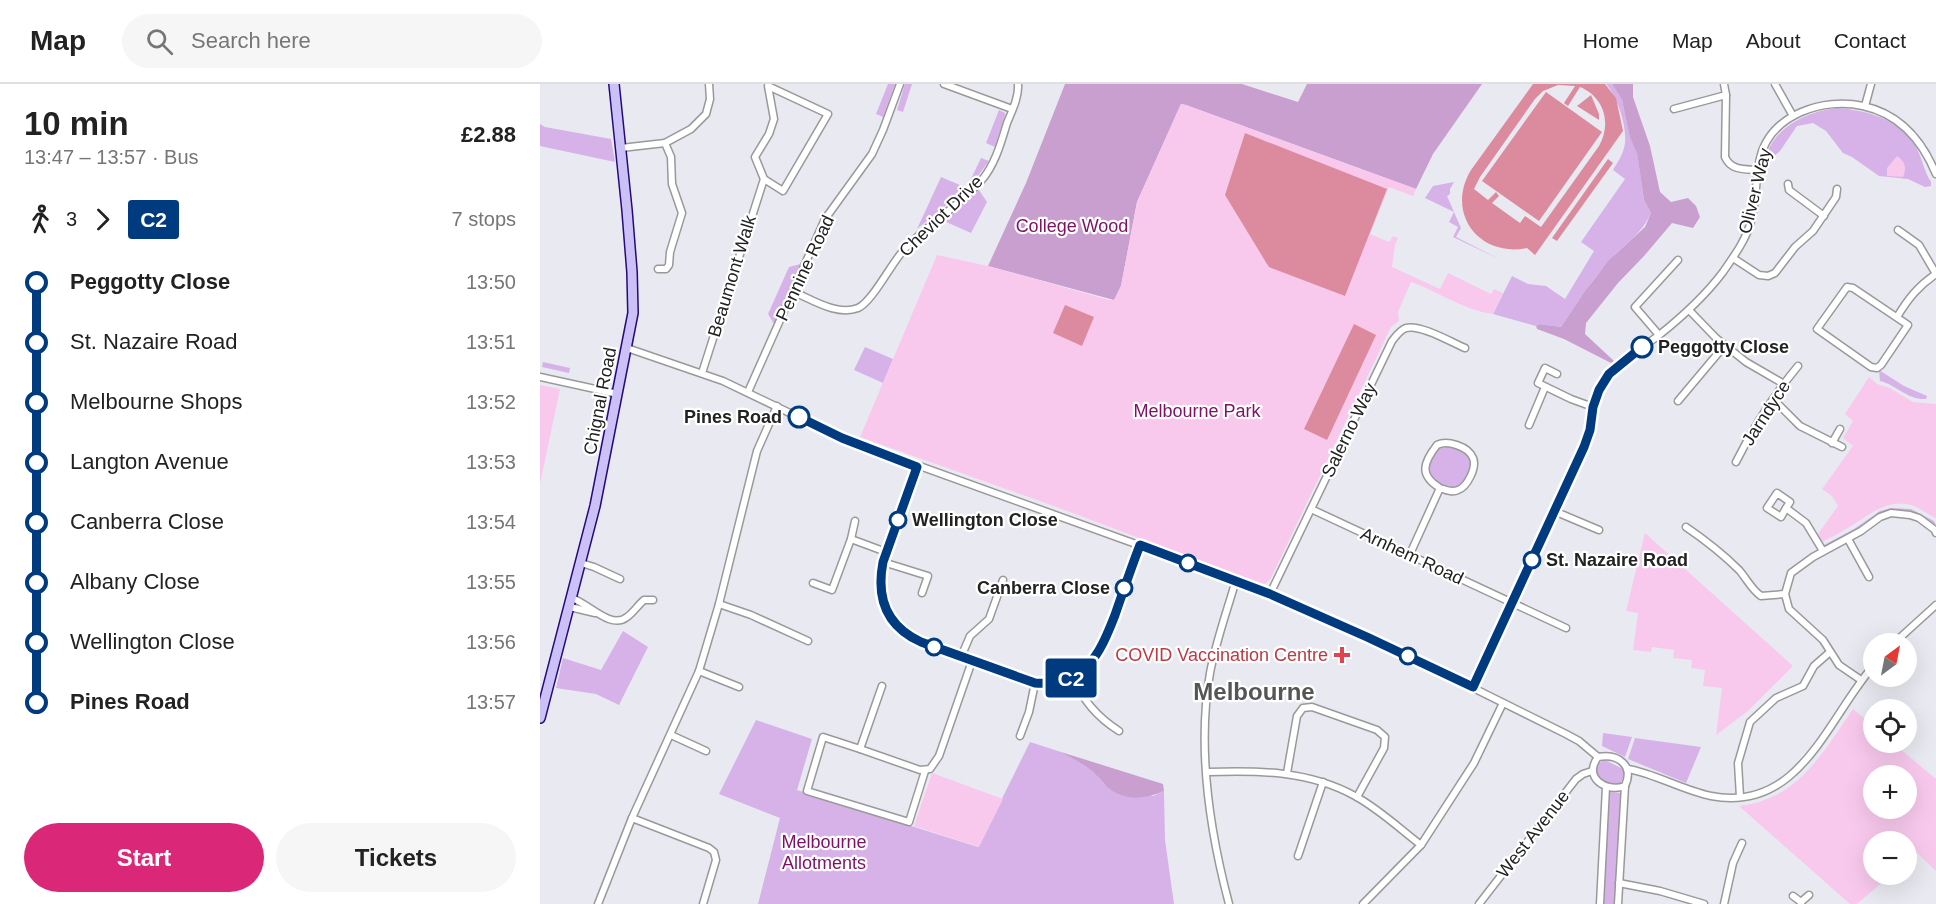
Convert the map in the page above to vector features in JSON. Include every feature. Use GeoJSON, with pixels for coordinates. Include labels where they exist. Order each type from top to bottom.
{"type":"FeatureCollection","features":[{"type":"Feature","properties":{"kind":"street","name":"Chignal Road"},"geometry":{"type":"LineString","coordinates":[[540,718],[595,506],[627,348],[633,304],[627,210],[614,84]]}},
{"type":"Feature","properties":{"kind":"street"},"geometry":{"type":"LineString","coordinates":[[621,147],[665,143],[691,129],[706,114],[710,99],[709,84]]}},
{"type":"Feature","properties":{"kind":"street","name":"Pennine Road"},"geometry":{"type":"LineString","coordinates":[[748,392],[825,219],[872,154],[884,130],[900,84]]}},
{"type":"Feature","properties":{"kind":"street"},"geometry":{"type":"LineString","coordinates":[[944,84],[1012,109]]}},
{"type":"Feature","properties":{"kind":"street","name":"Cheviot Drive"},"geometry":{"type":"LineString","coordinates":[[794,292],[837,309],[855,309],[867,302],[908,245],[981,181],[989,170],[999,148],[1019,88],[1018,84]]}},
{"type":"Feature","properties":{"kind":"street"},"geometry":{"type":"LineString","coordinates":[[1724,84],[1726,95],[1725,157],[1728,163],[1736,168],[1758,170]]}},
{"type":"Feature","properties":{"kind":"street"},"geometry":{"type":"LineString","coordinates":[[1775,84],[1793,116]]}},
{"type":"Feature","properties":{"kind":"street"},"geometry":{"type":"LineString","coordinates":[[1865,106],[1871,84]]}},
{"type":"Feature","properties":{"kind":"street"},"geometry":{"type":"LineString","coordinates":[[768,86],[828,114],[783,191],[764,179],[755,157],[769,134],[774,119],[768,86]]}},
{"type":"Feature","properties":{"kind":"street"},"geometry":{"type":"LineString","coordinates":[[1674,110],[1726,95]]}},
{"type":"Feature","properties":{"kind":"street","name":"Oliver Way"},"geometry":{"type":"LineString","coordinates":[[1473,687],[1590,430],[1593,407],[1599,390],[1609,374],[1622,362],[1689,310],[1732,258],[1752,220],[1760,157],[1765,144],[1782,124],[1793,116],[1821,105],[1835,103],[1865,106],[1895,118],[1908,128],[1929,156],[1936,174]]}},
{"type":"Feature","properties":{"kind":"street"},"geometry":{"type":"LineString","coordinates":[[658,269],[666,269],[669,265],[670,252],[682,213],[672,184],[671,157],[665,143]]}},
{"type":"Feature","properties":{"kind":"street","name":"Beaumont Walk"},"geometry":{"type":"LineString","coordinates":[[702,373],[764,179]]}},
{"type":"Feature","properties":{"kind":"street"},"geometry":{"type":"LineString","coordinates":[[1788,184],[1789,190],[1824,216]]}},
{"type":"Feature","properties":{"kind":"street"},"geometry":{"type":"LineString","coordinates":[[1732,258],[1759,274],[1768,276],[1774,273],[1824,216],[1836,197],[1838,189]]}},
{"type":"Feature","properties":{"kind":"street"},"geometry":{"type":"LineString","coordinates":[[1897,317],[1921,284],[1936,274],[1919,245],[1898,230]]}},
{"type":"Feature","properties":{"kind":"street"},"geometry":{"type":"LineString","coordinates":[[1659,335],[1635,307],[1678,260]]}},
{"type":"Feature","properties":{"kind":"street"},"geometry":{"type":"LineString","coordinates":[[1847,287],[1853,288],[1897,317],[1908,325],[1877,368],[1871,367],[1817,329],[1847,287]]}},
{"type":"Feature","properties":{"kind":"street"},"geometry":{"type":"LineString","coordinates":[[1689,310],[1746,362],[1784,384]]}},
{"type":"Feature","properties":{"kind":"street","name":"Salerno Way"},"geometry":{"type":"LineString","coordinates":[[1270,594],[1392,340],[1408,327],[1421,328],[1465,348]]}},
{"type":"Feature","properties":{"kind":"street"},"geometry":{"type":"LineString","coordinates":[[1678,402],[1725,345]]}},
{"type":"Feature","properties":{"kind":"street"},"geometry":{"type":"LineString","coordinates":[[627,348],[702,373],[748,392],[842,438],[917,467],[1140,545],[1270,594],[1473,687],[1579,741],[1598,757],[1615,758],[1628,769],[1629,777],[1625,786],[1618,904]]}},
{"type":"Feature","properties":{"kind":"street","name":"Jarndyce"},"geometry":{"type":"LineString","coordinates":[[1736,462],[1751,432],[1798,366]]}},
{"type":"Feature","properties":{"kind":"street"},"geometry":{"type":"LineString","coordinates":[[1557,374],[1545,368],[1539,383],[1593,407]]}},
{"type":"Feature","properties":{"kind":"street"},"geometry":{"type":"LineString","coordinates":[[540,377],[618,394]]}},
{"type":"Feature","properties":{"kind":"street"},"geometry":{"type":"LineString","coordinates":[[1529,425],[1545,387]]}},
{"type":"Feature","properties":{"kind":"street"},"geometry":{"type":"LineString","coordinates":[[1773,399],[1800,426],[1842,447]]}},
{"type":"Feature","properties":{"kind":"street"},"geometry":{"type":"LineString","coordinates":[[598,904],[632,818],[699,671],[719,604],[757,451],[777,406]]}},
{"type":"Feature","properties":{"kind":"street"},"geometry":{"type":"LineString","coordinates":[[1832,443],[1840,429]]}},
{"type":"Feature","properties":{"kind":"street"},"geometry":{"type":"LineString","coordinates":[[1452,443],[1470,454],[1474,459],[1474,468],[1467,483],[1461,489],[1452,492],[1440,488],[1427,479],[1425,470],[1437,445],[1452,443]]}},
{"type":"Feature","properties":{"kind":"street"},"geometry":{"type":"LineString","coordinates":[[917,467],[886,552],[880,576],[880,590],[893,621],[912,637],[972,661],[1035,683],[1054,683],[1072,677],[1089,664],[1101,648],[1140,545]]}},
{"type":"Feature","properties":{"kind":"street"},"geometry":{"type":"LineString","coordinates":[[1410,554],[1440,488]]}},
{"type":"Feature","properties":{"kind":"street"},"geometry":{"type":"LineString","coordinates":[[1786,508],[1806,523],[1824,552]]}},
{"type":"Feature","properties":{"kind":"street","name":"Arnhem Road"},"geometry":{"type":"LineString","coordinates":[[1311,509],[1566,628]]}},
{"type":"Feature","properties":{"kind":"street"},"geometry":{"type":"LineString","coordinates":[[1554,511],[1599,530]]}},
{"type":"Feature","properties":{"kind":"street"},"geometry":{"type":"LineString","coordinates":[[1861,680],[1839,665],[1823,640],[1789,609],[1785,594],[1791,573],[1880,517],[1892,513],[1919,518],[1936,531]]}},
{"type":"Feature","properties":{"kind":"street"},"geometry":{"type":"LineString","coordinates":[[813,583],[832,590],[851,539],[855,521]]}},
{"type":"Feature","properties":{"kind":"street"},"geometry":{"type":"LineString","coordinates":[[1686,527],[1724,556],[1742,573],[1752,589],[1761,597],[1785,594]]}},
{"type":"Feature","properties":{"kind":"street"},"geometry":{"type":"LineString","coordinates":[[851,539],[886,552]]}},
{"type":"Feature","properties":{"kind":"street"},"geometry":{"type":"LineString","coordinates":[[1848,539],[1869,578]]}},
{"type":"Feature","properties":{"kind":"street"},"geometry":{"type":"LineString","coordinates":[[883,562],[928,576],[922,593]]}},
{"type":"Feature","properties":{"kind":"street"},"geometry":{"type":"LineString","coordinates":[[581,563],[620,579]]}},
{"type":"Feature","properties":{"kind":"street"},"geometry":{"type":"LineString","coordinates":[[961,657],[970,636],[989,619],[1003,580]]}},
{"type":"Feature","properties":{"kind":"street"},"geometry":{"type":"LineString","coordinates":[[1229,904],[1214,835],[1205,742],[1210,675],[1216,646],[1236,580]]}},
{"type":"Feature","properties":{"kind":"street"},"geometry":{"type":"LineString","coordinates":[[571,603],[613,621],[622,621],[644,600],[653,600]]}},
{"type":"Feature","properties":{"kind":"street"},"geometry":{"type":"LineString","coordinates":[[719,604],[751,615],[808,641]]}},
{"type":"Feature","properties":{"kind":"street"},"geometry":{"type":"LineString","coordinates":[[1905,633],[1936,605]]}},
{"type":"Feature","properties":{"kind":"street"},"geometry":{"type":"LineString","coordinates":[[1740,797],[1738,762],[1750,722],[1776,698],[1803,686],[1814,666],[1830,652]]}},
{"type":"Feature","properties":{"kind":"street"},"geometry":{"type":"LineString","coordinates":[[925,771],[909,822],[807,791],[823,737],[925,771],[930,769],[936,762],[972,661]]}},
{"type":"Feature","properties":{"kind":"street"},"geometry":{"type":"LineString","coordinates":[[699,671],[739,687]]}},
{"type":"Feature","properties":{"kind":"street"},"geometry":{"type":"LineString","coordinates":[[1072,677],[1089,705],[1119,731]]}},
{"type":"Feature","properties":{"kind":"street"},"geometry":{"type":"LineString","coordinates":[[1628,769],[1640,771],[1678,787],[1710,796],[1740,797],[1775,787],[1806,761],[1863,678]]}},
{"type":"Feature","properties":{"kind":"street"},"geometry":{"type":"LineString","coordinates":[[1020,736],[1029,712],[1035,683]]}},
{"type":"Feature","properties":{"kind":"street"},"geometry":{"type":"LineString","coordinates":[[860,749],[882,686]]}},
{"type":"Feature","properties":{"kind":"street"},"geometry":{"type":"LineString","coordinates":[[1363,904],[1421,845],[1474,763],[1503,703]]}},
{"type":"Feature","properties":{"kind":"street"},"geometry":{"type":"LineString","coordinates":[[1287,772],[1297,716],[1303,708],[1312,707],[1377,730],[1385,737],[1384,748],[1357,797]]}},
{"type":"Feature","properties":{"kind":"street"},"geometry":{"type":"LineString","coordinates":[[671,735],[706,751]]}},
{"type":"Feature","properties":{"kind":"street"},"geometry":{"type":"LineString","coordinates":[[1598,757],[1592,771],[1598,781],[1606,787],[1617,789],[1625,786]]}},
{"type":"Feature","properties":{"kind":"street","name":"West Avenue"},"geometry":{"type":"LineString","coordinates":[[1479,904],[1576,779],[1592,771]]}},
{"type":"Feature","properties":{"kind":"street"},"geometry":{"type":"LineString","coordinates":[[1208,772],[1287,772],[1323,782],[1357,797],[1421,845]]}},
{"type":"Feature","properties":{"kind":"street"},"geometry":{"type":"LineString","coordinates":[[1298,856],[1323,782]]}},
{"type":"Feature","properties":{"kind":"street"},"geometry":{"type":"LineString","coordinates":[[1600,904],[1606,787]]}},
{"type":"Feature","properties":{"kind":"street"},"geometry":{"type":"LineString","coordinates":[[632,818],[714,852],[716,860],[703,904]]}},
{"type":"Feature","properties":{"kind":"street"},"geometry":{"type":"LineString","coordinates":[[1724,904],[1733,863],[1742,843]]}},
{"type":"Feature","properties":{"kind":"street"},"geometry":{"type":"LineString","coordinates":[[1619,883],[1660,891],[1704,904]]}},
{"type":"Feature","properties":{"kind":"street"},"geometry":{"type":"LineString","coordinates":[[1793,896],[1801,903],[1809,895]]}},
{"type":"Feature","properties":{"kind":"green space"},"geometry":{"type":"Polygon","coordinates":[[[888,84],[895,84],[883,117],[876,114],[888,84]]]}},
{"type":"Feature","properties":{"kind":"green space"},"geometry":{"type":"Polygon","coordinates":[[[905,84],[912,84],[903,112],[897,110],[905,84]]]}},
{"type":"Feature","properties":{"kind":"green space","name":"College Wood"},"geometry":{"type":"Polygon","coordinates":[[[1065,84],[1242,84],[1298,102],[1307,84],[1482,84],[1433,154],[1416,189],[1181,104],[1137,202],[1121,286],[1114,300],[988,266],[1026,183],[1065,84]]]}},
{"type":"Feature","properties":{"kind":"green space"},"geometry":{"type":"Polygon","coordinates":[[[1606,84],[1612,84],[1622,100],[1630,138],[1637,152],[1644,200],[1651,213],[1637,234],[1614,255],[1595,278],[1561,327],[1540,324],[1536,326],[1493,314],[1512,276],[1528,284],[1546,286],[1565,299],[1594,251],[1581,242],[1625,179],[1613,170],[1623,151],[1625,133],[1618,105],[1606,84]]]}},
{"type":"Feature","properties":{"kind":"green space"},"geometry":{"type":"Polygon","coordinates":[[[1612,84],[1633,84],[1633,97],[1650,146],[1660,192],[1671,202],[1688,198],[1696,206],[1700,217],[1693,228],[1672,223],[1618,283],[1586,323],[1585,334],[1614,361],[1611,363],[1564,339],[1537,329],[1536,326],[1540,324],[1561,327],[1609,260],[1645,227],[1651,213],[1644,200],[1637,153],[1630,138],[1622,100],[1612,84]]]}},
{"type":"Feature","properties":{"kind":"green space","name":"Melbourne Park"},"geometry":{"type":"Polygon","coordinates":[[[1181,104],[1416,189],[1413,196],[1389,187],[1370,234],[1389,242],[1393,236],[1398,238],[1392,267],[1440,289],[1448,273],[1491,294],[1494,289],[1503,293],[1493,314],[1461,305],[1411,282],[1398,312],[1399,321],[1391,327],[1271,578],[1265,584],[860,437],[937,255],[988,266],[1114,300],[1121,286],[1137,202],[1181,104]]]}},
{"type":"Feature","properties":{"kind":"green space"},"geometry":{"type":"Polygon","coordinates":[[[1837,108],[1871,114],[1901,129],[1916,147],[1931,186],[1925,187],[1908,179],[1879,176],[1843,153],[1826,131],[1813,123],[1797,126],[1780,151],[1763,166],[1772,142],[1790,125],[1812,114],[1837,108]]]}},
{"type":"Feature","properties":{"kind":"green space"},"geometry":{"type":"Polygon","coordinates":[[[999,110],[1005,115],[995,147],[986,143],[999,110]]]}},
{"type":"Feature","properties":{"kind":"green space"},"geometry":{"type":"Polygon","coordinates":[[[540,124],[545,127],[611,139],[615,162],[540,146],[540,124]]]}},
{"type":"Feature","properties":{"kind":"green space"},"geometry":{"type":"Polygon","coordinates":[[[1897,156],[1904,165],[1903,177],[1887,176],[1887,168],[1897,156]]]}},
{"type":"Feature","properties":{"kind":"green space"},"geometry":{"type":"Polygon","coordinates":[[[981,158],[989,161],[972,184],[969,183],[981,158]]]}},
{"type":"Feature","properties":{"kind":"green space"},"geometry":{"type":"Polygon","coordinates":[[[941,177],[967,188],[917,229],[941,177]]]}},
{"type":"Feature","properties":{"kind":"green space"},"geometry":{"type":"Polygon","coordinates":[[[1454,182],[1447,196],[1454,212],[1425,198],[1433,186],[1454,182]]]}},
{"type":"Feature","properties":{"kind":"green space"},"geometry":{"type":"Polygon","coordinates":[[[979,190],[987,202],[971,233],[944,221],[979,190]]]}},
{"type":"Feature","properties":{"kind":"green space"},"geometry":{"type":"Polygon","coordinates":[[[1454,212],[1461,228],[1456,237],[1501,260],[1453,237],[1458,227],[1449,222],[1454,212]]]}},
{"type":"Feature","properties":{"kind":"green space"},"geometry":{"type":"Polygon","coordinates":[[[800,264],[774,324],[768,314],[789,267],[800,264]]]}},
{"type":"Feature","properties":{"kind":"green space"},"geometry":{"type":"Polygon","coordinates":[[[865,347],[893,359],[883,383],[854,370],[865,347]]]}},
{"type":"Feature","properties":{"kind":"green space"},"geometry":{"type":"Polygon","coordinates":[[[543,362],[570,368],[569,373],[542,367],[543,362]]]}},
{"type":"Feature","properties":{"kind":"green space"},"geometry":{"type":"Polygon","coordinates":[[[1879,370],[1904,386],[1927,396],[1926,399],[1913,397],[1880,381],[1879,370]]]}},
{"type":"Feature","properties":{"kind":"green space"},"geometry":{"type":"Polygon","coordinates":[[[1869,377],[1877,384],[1890,388],[1913,402],[1936,404],[1936,518],[1911,505],[1894,504],[1879,509],[1822,542],[1818,534],[1838,506],[1832,496],[1822,489],[1853,446],[1843,438],[1853,421],[1845,414],[1869,377]]]}},
{"type":"Feature","properties":{"kind":"green space"},"geometry":{"type":"Polygon","coordinates":[[[540,385],[560,389],[540,484],[540,385]]]}},
{"type":"Feature","properties":{"kind":"green space"},"geometry":{"type":"Polygon","coordinates":[[[1441,446],[1459,449],[1470,460],[1468,473],[1464,480],[1454,487],[1443,486],[1428,472],[1432,458],[1441,446]]]}},
{"type":"Feature","properties":{"kind":"green space"},"geometry":{"type":"Polygon","coordinates":[[[1891,508],[1911,509],[1934,521],[1936,525],[1911,511],[1891,510],[1880,514],[1827,546],[1824,545],[1854,529],[1880,511],[1891,508]]]}},
{"type":"Feature","properties":{"kind":"green space"},"geometry":{"type":"Polygon","coordinates":[[[1645,533],[1793,666],[1748,711],[1716,735],[1722,688],[1703,686],[1705,670],[1691,668],[1692,660],[1673,658],[1674,650],[1652,647],[1651,652],[1633,650],[1638,613],[1626,611],[1645,533]]]}},
{"type":"Feature","properties":{"kind":"green space"},"geometry":{"type":"Polygon","coordinates":[[[623,631],[648,647],[619,705],[596,694],[556,688],[563,658],[601,670],[623,631]]]}},
{"type":"Feature","properties":{"kind":"green space"},"geometry":{"type":"Polygon","coordinates":[[[1853,709],[1863,718],[1863,753],[1905,753],[1936,779],[1936,871],[1917,853],[1917,831],[1863,831],[1863,885],[1879,885],[1857,904],[1850,904],[1739,806],[1760,802],[1778,794],[1793,784],[1819,757],[1853,709]]]}},
{"type":"Feature","properties":{"kind":"green space","name":"Melbourne Allotments"},"geometry":{"type":"Polygon","coordinates":[[[756,720],[812,739],[797,790],[978,847],[1030,742],[1073,758],[1096,774],[1106,786],[1153,796],[1164,791],[1165,840],[1174,904],[758,904],[780,818],[719,794],[756,720]]]}},
{"type":"Feature","properties":{"kind":"green space"},"geometry":{"type":"Polygon","coordinates":[[[1603,733],[1632,737],[1625,757],[1602,746],[1603,733]]]}},
{"type":"Feature","properties":{"kind":"green space"},"geometry":{"type":"Polygon","coordinates":[[[1635,738],[1701,747],[1686,783],[1628,759],[1635,738]]]}},
{"type":"Feature","properties":{"kind":"green space"},"geometry":{"type":"Polygon","coordinates":[[[1061,752],[1163,784],[1164,791],[1134,798],[1119,794],[1106,786],[1089,769],[1061,752]]]}},
{"type":"Feature","properties":{"kind":"green space"},"geometry":{"type":"Polygon","coordinates":[[[1605,760],[1623,769],[1625,775],[1620,784],[1610,786],[1596,771],[1597,764],[1605,760]]]}},
{"type":"Feature","properties":{"kind":"green space"},"geometry":{"type":"Polygon","coordinates":[[[932,773],[1003,799],[979,847],[914,826],[932,773]]]}},
{"type":"Feature","properties":{"kind":"green space"},"geometry":{"type":"Polygon","coordinates":[[[1610,792],[1622,793],[1615,904],[1603,904],[1610,792]]]}},
{"type":"Feature","properties":{"kind":"shaded area"},"geometry":{"type":"Polygon","coordinates":[[[1533,84],[1605,84],[1616,98],[1623,131],[1535,255],[1527,248],[1510,249],[1494,246],[1481,239],[1471,229],[1462,202],[1464,186],[1471,170],[1533,84]],[[1558,85],[1543,91],[1535,99],[1474,189],[1488,200],[1496,192],[1499,196],[1492,203],[1520,223],[1525,216],[1541,227],[1599,146],[1603,137],[1605,120],[1595,97],[1580,87],[1568,106],[1564,103],[1575,86],[1558,85]]]}},
{"type":"Feature","properties":{"kind":"shaded area"},"geometry":{"type":"Polygon","coordinates":[[[1546,92],[1602,132],[1539,221],[1482,181],[1546,92]]]}},
{"type":"Feature","properties":{"kind":"shaded area"},"geometry":{"type":"Polygon","coordinates":[[[1591,95],[1599,114],[1599,120],[1577,106],[1591,95]]]}},
{"type":"Feature","properties":{"kind":"shaded area"},"geometry":{"type":"Polygon","coordinates":[[[1245,133],[1387,189],[1345,296],[1269,267],[1267,264],[1225,195],[1245,133]]]}},
{"type":"Feature","properties":{"kind":"shaded area"},"geometry":{"type":"Polygon","coordinates":[[[1608,159],[1613,163],[1557,241],[1552,238],[1608,159]]]}},
{"type":"Feature","properties":{"kind":"shaded area"},"geometry":{"type":"Polygon","coordinates":[[[1065,305],[1094,317],[1082,346],[1053,333],[1065,305]]]}},
{"type":"Feature","properties":{"kind":"shaded area"},"geometry":{"type":"Polygon","coordinates":[[[1354,324],[1376,335],[1327,440],[1304,429],[1354,324]]]}},
{"type":"Feature","properties":{"kind":"bus line","name":"C2"},"geometry":{"type":"LineString","coordinates":[[799,417],[842,438],[917,467],[883,562],[880,590],[893,621],[904,632],[921,642],[1035,683],[1054,683],[1072,677],[1089,664],[1101,648],[1140,545],[1270,594],[1473,687],[1584,447],[1599,390],[1609,374],[1642,347]]}},
{"type":"Feature","properties":{"kind":"place","name":"Peggotty Close"},"geometry":{"type":"Point","coordinates":[1642,347]}},
{"type":"Feature","properties":{"kind":"place","name":"Pines Road"},"geometry":{"type":"Point","coordinates":[799,417]}},
{"type":"Feature","properties":{"kind":"place","name":"Wellington Close"},"geometry":{"type":"Point","coordinates":[898,520]}},
{"type":"Feature","properties":{"kind":"place","name":"St. Nazaire Road"},"geometry":{"type":"Point","coordinates":[1532,560]}},
{"type":"Feature","properties":{"kind":"place","name":"Canberra Close"},"geometry":{"type":"Point","coordinates":[1124,588]}},
{"type":"Feature","properties":{"kind":"place","name":"COVID Vaccination Centre"},"geometry":{"type":"Point","coordinates":[1342,655]}},
{"type":"Feature","properties":{"kind":"district","name":"Melbourne"},"geometry":{"type":"Point","coordinates":[1254,691]}}]}
